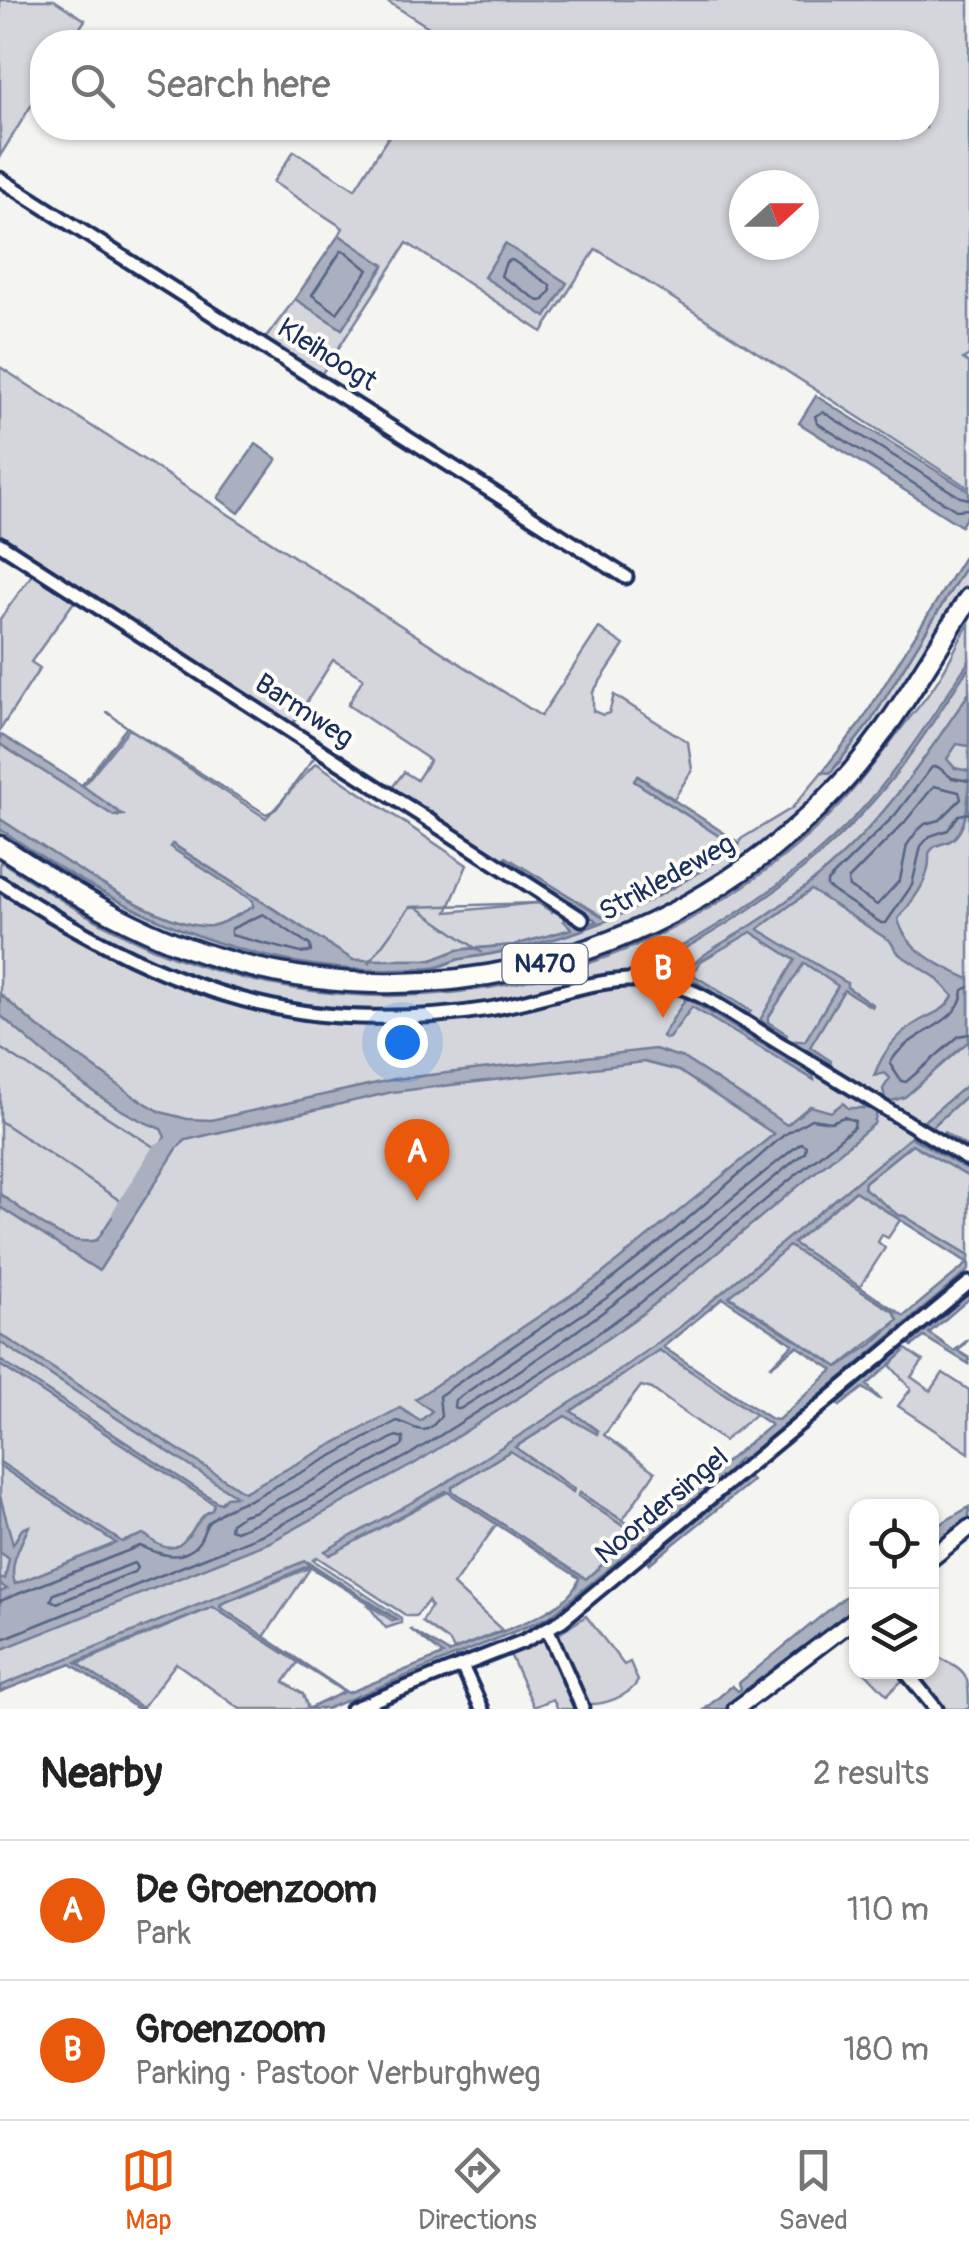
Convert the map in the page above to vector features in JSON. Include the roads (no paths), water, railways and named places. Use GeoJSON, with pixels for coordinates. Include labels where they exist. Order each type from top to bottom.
{"type":"FeatureCollection","features":[{"type":"Feature","properties":{"kind":"main road","name":"Strikledeweg"},"geometry":{"type":"LineString","coordinates":[[0,846],[83,899],[144,931],[216,958],[262,970],[307,978],[398,983],[449,981],[541,965],[642,930],[729,880],[790,834],[869,751],[969,598]]}},
{"type":"Feature","properties":{"kind":"main road","name":"Strikledeweg"},"geometry":{"type":"LineString","coordinates":[[0,858],[124,933],[210,967],[258,980],[306,989],[402,995],[450,992],[543,976],[644,941],[696,914],[777,859],[819,822],[875,760],[969,618]]}},
{"type":"Feature","properties":{"kind":"street","name":"Kleihoogt"},"geometry":{"type":"LineString","coordinates":[[0,178],[626,577]]}},
{"type":"Feature","properties":{"kind":"street","name":"Barmweg"},"geometry":{"type":"LineString","coordinates":[[0,544],[582,919]]}},
{"type":"Feature","properties":{"kind":"street"},"geometry":{"type":"LineString","coordinates":[[0,884],[68,927],[139,962],[237,997],[304,1011],[357,1017],[451,1014],[520,1003],[610,980],[642,978],[676,984],[710,1000],[969,1160]]}},
{"type":"Feature","properties":{"kind":"street","name":"Noordersingel"},"geometry":{"type":"LineString","coordinates":[[352,1709],[548,1630],[582,1606],[969,1283]]}},
{"type":"Feature","properties":{"kind":"street"},"geometry":{"type":"LineString","coordinates":[[939,1552],[969,1528]]}},
{"type":"Feature","properties":{"kind":"street"},"geometry":{"type":"LineString","coordinates":[[736,1709],[849,1623]]}},
{"type":"Feature","properties":{"kind":"street"},"geometry":{"type":"LineString","coordinates":[[548,1630],[582,1706]]}},
{"type":"Feature","properties":{"kind":"street"},"geometry":{"type":"LineString","coordinates":[[462,1666],[482,1709]]}},
{"type":"Feature","properties":{"kind":"street"},"geometry":{"type":"LineString","coordinates":[[912,1679],[936,1709]]}},
{"type":"Feature","properties":{"kind":"water"},"geometry":{"type":"Polygon","coordinates":[[[339,235],[384,265],[342,329],[295,299],[339,235]]]}},
{"type":"Feature","properties":{"kind":"water"},"geometry":{"type":"Polygon","coordinates":[[[505,244],[567,283],[546,317],[484,277],[505,244]]]}},
{"type":"Feature","properties":{"kind":"water"},"geometry":{"type":"Polygon","coordinates":[[[816,396],[969,491],[969,513],[961,526],[799,423],[816,396]]]}},
{"type":"Feature","properties":{"kind":"water"},"geometry":{"type":"Polygon","coordinates":[[[256,444],[277,459],[239,513],[218,498],[256,444]]]}},
{"type":"Feature","properties":{"kind":"water"},"geometry":{"type":"Polygon","coordinates":[[[969,549],[969,561],[871,721],[830,773],[822,772],[862,721],[969,549]]]}},
{"type":"Feature","properties":{"kind":"water"},"geometry":{"type":"Polygon","coordinates":[[[969,661],[969,667],[889,783],[831,845],[728,923],[671,956],[671,966],[665,962],[673,951],[779,884],[828,844],[898,765],[969,661]]]}},
{"type":"Feature","properties":{"kind":"water"},"geometry":{"type":"Polygon","coordinates":[[[969,693],[969,746],[957,744],[947,759],[955,768],[969,771],[964,820],[956,836],[929,853],[924,880],[898,919],[917,949],[969,979],[969,1041],[905,1097],[886,1103],[883,1089],[890,1078],[885,1073],[874,1076],[881,1059],[898,1037],[943,1008],[953,996],[935,977],[899,954],[890,941],[811,890],[758,929],[847,983],[847,987],[873,1005],[844,990],[810,1047],[830,1064],[792,1041],[805,1041],[838,986],[804,963],[768,1018],[786,1037],[760,1020],[795,960],[751,932],[701,961],[695,976],[751,1011],[749,1014],[686,972],[710,951],[805,887],[853,845],[914,772],[969,693]]]}},
{"type":"Feature","properties":{"kind":"water"},"geometry":{"type":"Polygon","coordinates":[[[0,734],[123,815],[114,816],[0,744],[0,734]]]}},
{"type":"Feature","properties":{"kind":"water"},"geometry":{"type":"Polygon","coordinates":[[[637,776],[739,846],[672,888],[607,920],[538,944],[432,968],[372,970],[314,965],[258,954],[204,937],[99,890],[0,829],[0,819],[103,885],[163,916],[211,926],[253,907],[253,901],[170,847],[172,844],[353,960],[432,960],[457,950],[515,945],[572,929],[565,918],[582,927],[597,921],[502,861],[506,857],[605,918],[660,893],[733,845],[634,781],[637,776]]]}},
{"type":"Feature","properties":{"kind":"water"},"geometry":{"type":"Polygon","coordinates":[[[0,994],[135,1097],[161,1112],[187,1119],[211,1120],[395,1079],[655,1049],[683,1058],[787,1125],[810,1106],[831,1112],[843,1103],[848,1108],[874,1108],[877,1112],[874,1124],[645,1312],[414,1464],[270,1542],[0,1650],[0,1592],[7,1589],[0,1579],[5,1579],[9,1559],[0,1552],[0,1496],[13,1544],[22,1529],[29,1526],[14,1562],[15,1584],[116,1543],[0,1466],[0,1462],[122,1542],[143,1534],[156,1543],[175,1547],[214,1504],[0,1365],[0,1360],[217,1502],[236,1496],[0,1342],[0,1334],[244,1492],[400,1408],[420,1421],[432,1411],[415,1399],[598,1277],[774,1134],[679,1071],[644,1062],[392,1092],[186,1140],[99,1271],[0,1207],[0,1194],[59,1234],[84,1241],[97,1240],[165,1137],[161,1129],[118,1108],[36,1047],[0,1015],[0,994]]]}},
{"type":"Feature","properties":{"kind":"water"},"geometry":{"type":"Polygon","coordinates":[[[686,998],[813,1075],[814,1080],[692,1007],[665,1039],[662,1036],[686,998]]]}},
{"type":"Feature","properties":{"kind":"water"},"geometry":{"type":"Polygon","coordinates":[[[969,1083],[969,1093],[932,1127],[925,1124],[925,1120],[969,1083]]]}},
{"type":"Feature","properties":{"kind":"water"},"geometry":{"type":"Polygon","coordinates":[[[911,1137],[969,1171],[969,1177],[912,1144],[865,1182],[864,1188],[898,1215],[969,1255],[969,1270],[549,1617],[326,1709],[308,1709],[344,1692],[213,1607],[76,1662],[143,1709],[71,1664],[0,1692],[0,1686],[305,1561],[398,1621],[308,1566],[220,1607],[348,1693],[443,1655],[410,1629],[449,1653],[543,1614],[572,1591],[579,1578],[446,1491],[336,1552],[329,1555],[325,1551],[439,1487],[603,1382],[681,1326],[911,1137]],[[855,1191],[793,1243],[904,1316],[968,1263],[855,1191]],[[789,1246],[729,1297],[838,1367],[898,1320],[894,1312],[789,1246]],[[723,1298],[663,1347],[778,1420],[833,1370],[797,1346],[770,1367],[793,1344],[723,1298]],[[659,1350],[571,1411],[597,1434],[565,1416],[515,1447],[573,1492],[510,1451],[452,1487],[452,1491],[586,1579],[636,1535],[578,1496],[580,1493],[641,1532],[771,1425],[659,1350]]]}},
{"type":"Feature","properties":{"kind":"water"},"geometry":{"type":"Polygon","coordinates":[[[969,1294],[969,1299],[929,1333],[954,1351],[969,1339],[958,1351],[969,1358],[969,1364],[924,1337],[910,1344],[969,1294]]]}},
{"type":"Feature","properties":{"kind":"water"},"geometry":{"type":"Polygon","coordinates":[[[901,1350],[904,1352],[867,1385],[881,1400],[863,1388],[840,1406],[838,1403],[901,1350]]]}},
{"type":"Feature","properties":{"kind":"water"},"geometry":{"type":"Polygon","coordinates":[[[749,1477],[752,1481],[649,1564],[647,1561],[749,1477]]]}},
{"type":"Feature","properties":{"kind":"water"},"geometry":{"type":"Polygon","coordinates":[[[969,1507],[969,1517],[939,1544],[939,1525],[969,1507]]]}},
{"type":"Feature","properties":{"kind":"water"},"geometry":{"type":"Polygon","coordinates":[[[849,1594],[849,1615],[725,1709],[705,1709],[732,1686],[741,1689],[739,1683],[849,1594]]]}},
{"type":"Feature","properties":{"kind":"waterway"},"geometry":{"type":"LineString","coordinates":[[82,785],[127,727],[107,712]]}},
{"type":"Feature","properties":{"kind":"waterway"},"geometry":{"type":"LineString","coordinates":[[127,727],[266,814],[276,809],[314,758]]}},
{"type":"Feature","properties":{"kind":"waterway"},"geometry":{"type":"LineString","coordinates":[[369,963],[410,907],[538,903],[552,912]]}},
{"type":"Feature","properties":{"kind":"waterway"},"geometry":{"type":"LineString","coordinates":[[418,908],[481,952]]}},
{"type":"Feature","properties":{"kind":"waterway"},"geometry":{"type":"LineString","coordinates":[[0,1048],[157,1149]]}},
{"type":"Feature","properties":{"kind":"waterway"},"geometry":{"type":"LineString","coordinates":[[0,1121],[122,1202]]}},
{"type":"Feature","properties":{"kind":"waterway"},"geometry":{"type":"LineString","coordinates":[[117,1214],[157,1149],[168,1143]]}},
{"type":"Feature","properties":{"kind":"place","name":"Groenzoom"},"geometry":{"type":"Point","coordinates":[663,1018]}},
{"type":"Feature","properties":{"kind":"place","name":"De Groenzoom"},"geometry":{"type":"Point","coordinates":[417,1201]}}]}
